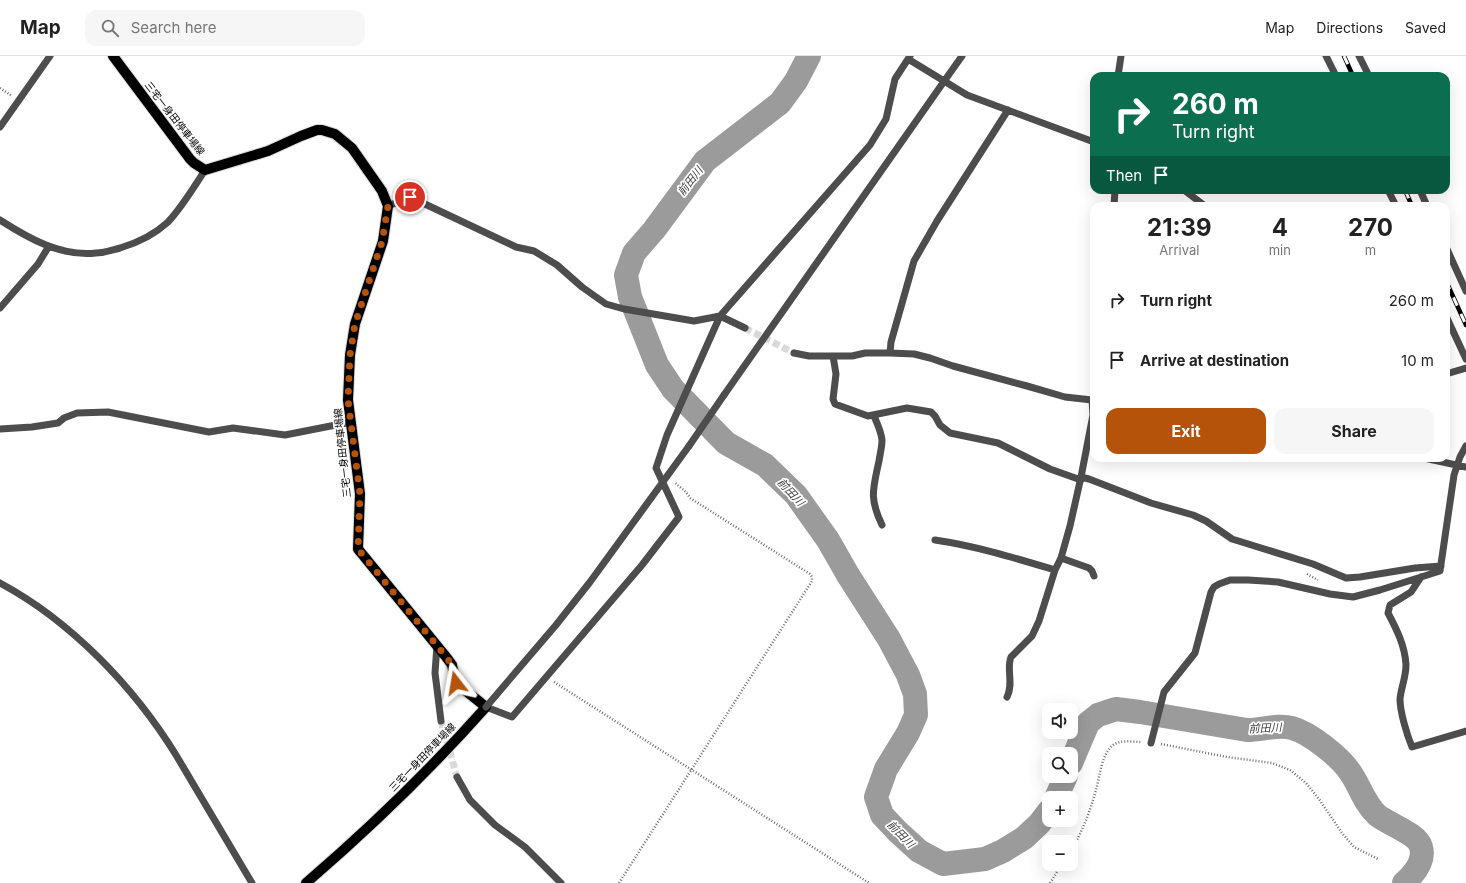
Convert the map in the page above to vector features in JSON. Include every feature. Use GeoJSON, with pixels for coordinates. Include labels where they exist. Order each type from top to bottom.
{"type":"FeatureCollection","features":[{"type":"Feature","properties":{"kind":"main road","name":"三宅一身田停車場線"},"geometry":{"type":"LineString","coordinates":[[113,56],[190,159],[205,170],[268,151],[317,130],[329,131],[352,148],[382,191],[388,206],[382,242],[355,324],[350,355],[348,400],[360,494],[358,549],[452,665],[456,683],[486,707],[405,794],[348,847],[306,883]]}},
{"type":"Feature","properties":{"kind":"street"},"geometry":{"type":"LineString","coordinates":[[0,127],[50,56]]}},
{"type":"Feature","properties":{"kind":"street"},"geometry":{"type":"LineString","coordinates":[[962,56],[945,80],[689,446],[590,582],[556,625],[486,707],[512,717],[618,594],[679,517],[656,468],[667,435],[720,316],[870,145],[886,120],[895,80],[909,57],[945,80],[967,95],[1090,141]]}},
{"type":"Feature","properties":{"kind":"street"},"geometry":{"type":"LineString","coordinates":[[1119,72],[1121,56]]}},
{"type":"Feature","properties":{"kind":"street"},"geometry":{"type":"LineString","coordinates":[[1326,56],[1334,72]]}},
{"type":"Feature","properties":{"kind":"street"},"geometry":{"type":"LineString","coordinates":[[1359,56],[1366,72]]}},
{"type":"Feature","properties":{"kind":"street"},"geometry":{"type":"LineString","coordinates":[[890,353],[891,342],[914,260],[937,221],[1008,110]]}},
{"type":"Feature","properties":{"kind":"street"},"geometry":{"type":"LineString","coordinates":[[0,220],[14,229],[49,246],[83,254],[97,253],[128,245],[143,239],[161,227],[175,213],[205,170]]}},
{"type":"Feature","properties":{"kind":"street"},"geometry":{"type":"LineString","coordinates":[[1189,194],[1200,202]]}},
{"type":"Feature","properties":{"kind":"street"},"geometry":{"type":"LineString","coordinates":[[388,206],[410,197],[516,247],[534,251],[557,265],[582,287],[606,304],[624,310],[694,321],[720,316],[745,328]]}},
{"type":"Feature","properties":{"kind":"street"},"geometry":{"type":"LineString","coordinates":[[0,308],[38,264],[49,246]]}},
{"type":"Feature","properties":{"kind":"street"},"geometry":{"type":"LineString","coordinates":[[1450,256],[1466,291]]}},
{"type":"Feature","properties":{"kind":"street"},"geometry":{"type":"LineString","coordinates":[[1450,325],[1466,359]]}},
{"type":"Feature","properties":{"kind":"street"},"geometry":{"type":"LineString","coordinates":[[794,353],[809,356],[852,356],[865,353],[914,354],[1065,397],[1090,399]]}},
{"type":"Feature","properties":{"kind":"street"},"geometry":{"type":"LineString","coordinates":[[833,356],[836,374],[835,404],[862,415],[874,416],[907,408],[931,412],[936,416],[940,425],[950,433],[998,443],[1050,469],[1089,479],[1151,503],[1193,515],[1206,521],[1232,539],[1313,564],[1346,578],[1360,578],[1415,568],[1441,566]]}},
{"type":"Feature","properties":{"kind":"street"},"geometry":{"type":"LineString","coordinates":[[1450,373],[1466,368]]}},
{"type":"Feature","properties":{"kind":"street"},"geometry":{"type":"LineString","coordinates":[[0,429],[32,428],[58,423],[64,418],[77,413],[108,412],[209,432],[233,428],[285,435],[351,422]]}},
{"type":"Feature","properties":{"kind":"street"},"geometry":{"type":"LineString","coordinates":[[874,416],[880,431],[882,442],[872,497],[876,512],[882,525]]}},
{"type":"Feature","properties":{"kind":"street"},"geometry":{"type":"LineString","coordinates":[[1008,698],[1011,684],[1010,661],[1015,652],[1032,636],[1039,621],[1055,570],[1061,558],[1081,478],[1090,431]]}},
{"type":"Feature","properties":{"kind":"street"},"geometry":{"type":"LineString","coordinates":[[1151,743],[1164,692],[1194,653],[1211,592],[1214,587],[1219,584],[1230,580],[1278,582],[1330,594],[1353,597],[1440,571],[1457,464],[1466,446]]}},
{"type":"Feature","properties":{"kind":"street"},"geometry":{"type":"LineString","coordinates":[[1446,462],[1466,467]]}},
{"type":"Feature","properties":{"kind":"street"},"geometry":{"type":"LineString","coordinates":[[935,540],[964,544],[1014,557],[1055,570]]}},
{"type":"Feature","properties":{"kind":"street"},"geometry":{"type":"LineString","coordinates":[[1061,558],[1089,568],[1094,576]]}},
{"type":"Feature","properties":{"kind":"street"},"geometry":{"type":"LineString","coordinates":[[1421,577],[1411,592],[1390,605],[1388,613],[1401,638],[1404,655],[1405,673],[1400,699],[1409,739],[1412,747],[1466,730]]}},
{"type":"Feature","properties":{"kind":"street"},"geometry":{"type":"LineString","coordinates":[[0,583],[48,614],[71,633],[97,656],[145,710],[163,734],[176,755],[252,883]]}},
{"type":"Feature","properties":{"kind":"street"},"geometry":{"type":"LineString","coordinates":[[437,645],[435,673],[441,721]]}},
{"type":"Feature","properties":{"kind":"street"},"geometry":{"type":"LineString","coordinates":[[458,777],[470,800],[495,825],[525,847],[561,883]]}},
{"type":"Feature","properties":{"kind":"path"},"geometry":{"type":"LineString","coordinates":[[618,883],[808,588],[812,577],[810,574],[690,498],[686,492],[656,468]]}},
{"type":"Feature","properties":{"kind":"path"},"geometry":{"type":"LineString","coordinates":[[1302,571],[1320,581]]}},
{"type":"Feature","properties":{"kind":"path"},"geometry":{"type":"LineString","coordinates":[[545,677],[869,883]]}},
{"type":"Feature","properties":{"kind":"path"},"geometry":{"type":"LineString","coordinates":[[1078,838],[1085,825],[1105,756],[1110,747],[1120,742],[1127,741],[1151,743],[1227,757],[1272,763],[1290,770],[1319,798],[1342,833],[1354,847],[1378,859]]}},
{"type":"Feature","properties":{"kind":"path"},"geometry":{"type":"LineString","coordinates":[[1050,883],[1058,871]]}},
{"type":"Feature","properties":{"kind":"waterway","name":"前田川"},"geometry":{"type":"LineString","coordinates":[[809,56],[796,81],[780,103],[705,161],[654,230],[634,253],[626,275],[630,297],[657,365],[673,389],[726,443],[765,465],[796,495],[828,540],[848,575],[889,639],[908,675],[915,694],[916,715],[908,733],[886,769],[876,797],[882,815],[919,851],[943,864],[985,859],[1003,851],[1024,838],[1042,820]]}},
{"type":"Feature","properties":{"kind":"waterway","name":"前田川"},"geometry":{"type":"LineString","coordinates":[[1078,747],[1088,723],[1098,715],[1116,709],[1247,730],[1276,727],[1292,728],[1316,740],[1332,753],[1350,772],[1365,800],[1377,815],[1409,834],[1419,842],[1422,852],[1420,862],[1415,871],[1404,883]]}},
{"type":"Feature","properties":{"kind":"waterway","name":"前田川"},"geometry":{"type":"LineString","coordinates":[[1059,791],[1063,783]]}},
{"type":"Feature","properties":{"kind":"tunnel"},"geometry":{"type":"LineString","coordinates":[[745,328],[794,353]]}},
{"type":"Feature","properties":{"kind":"tunnel"},"geometry":{"type":"LineString","coordinates":[[441,721],[457,777]]}},
{"type":"Feature","properties":{"kind":"railway"},"geometry":{"type":"LineString","coordinates":[[1344,56],[1351,72]]}},
{"type":"Feature","properties":{"kind":"railway"},"geometry":{"type":"LineString","coordinates":[[1407,194],[1410,202]]}},
{"type":"Feature","properties":{"kind":"railway"},"geometry":{"type":"LineString","coordinates":[[1450,290],[1466,325]]}},
{"type":"Feature","properties":{"kind":"route"},"geometry":{"type":"LineString","coordinates":[[410,197],[388,206],[382,242],[355,324],[350,355],[348,400],[360,494],[358,549],[447,658],[452,665],[456,683]]}}]}
